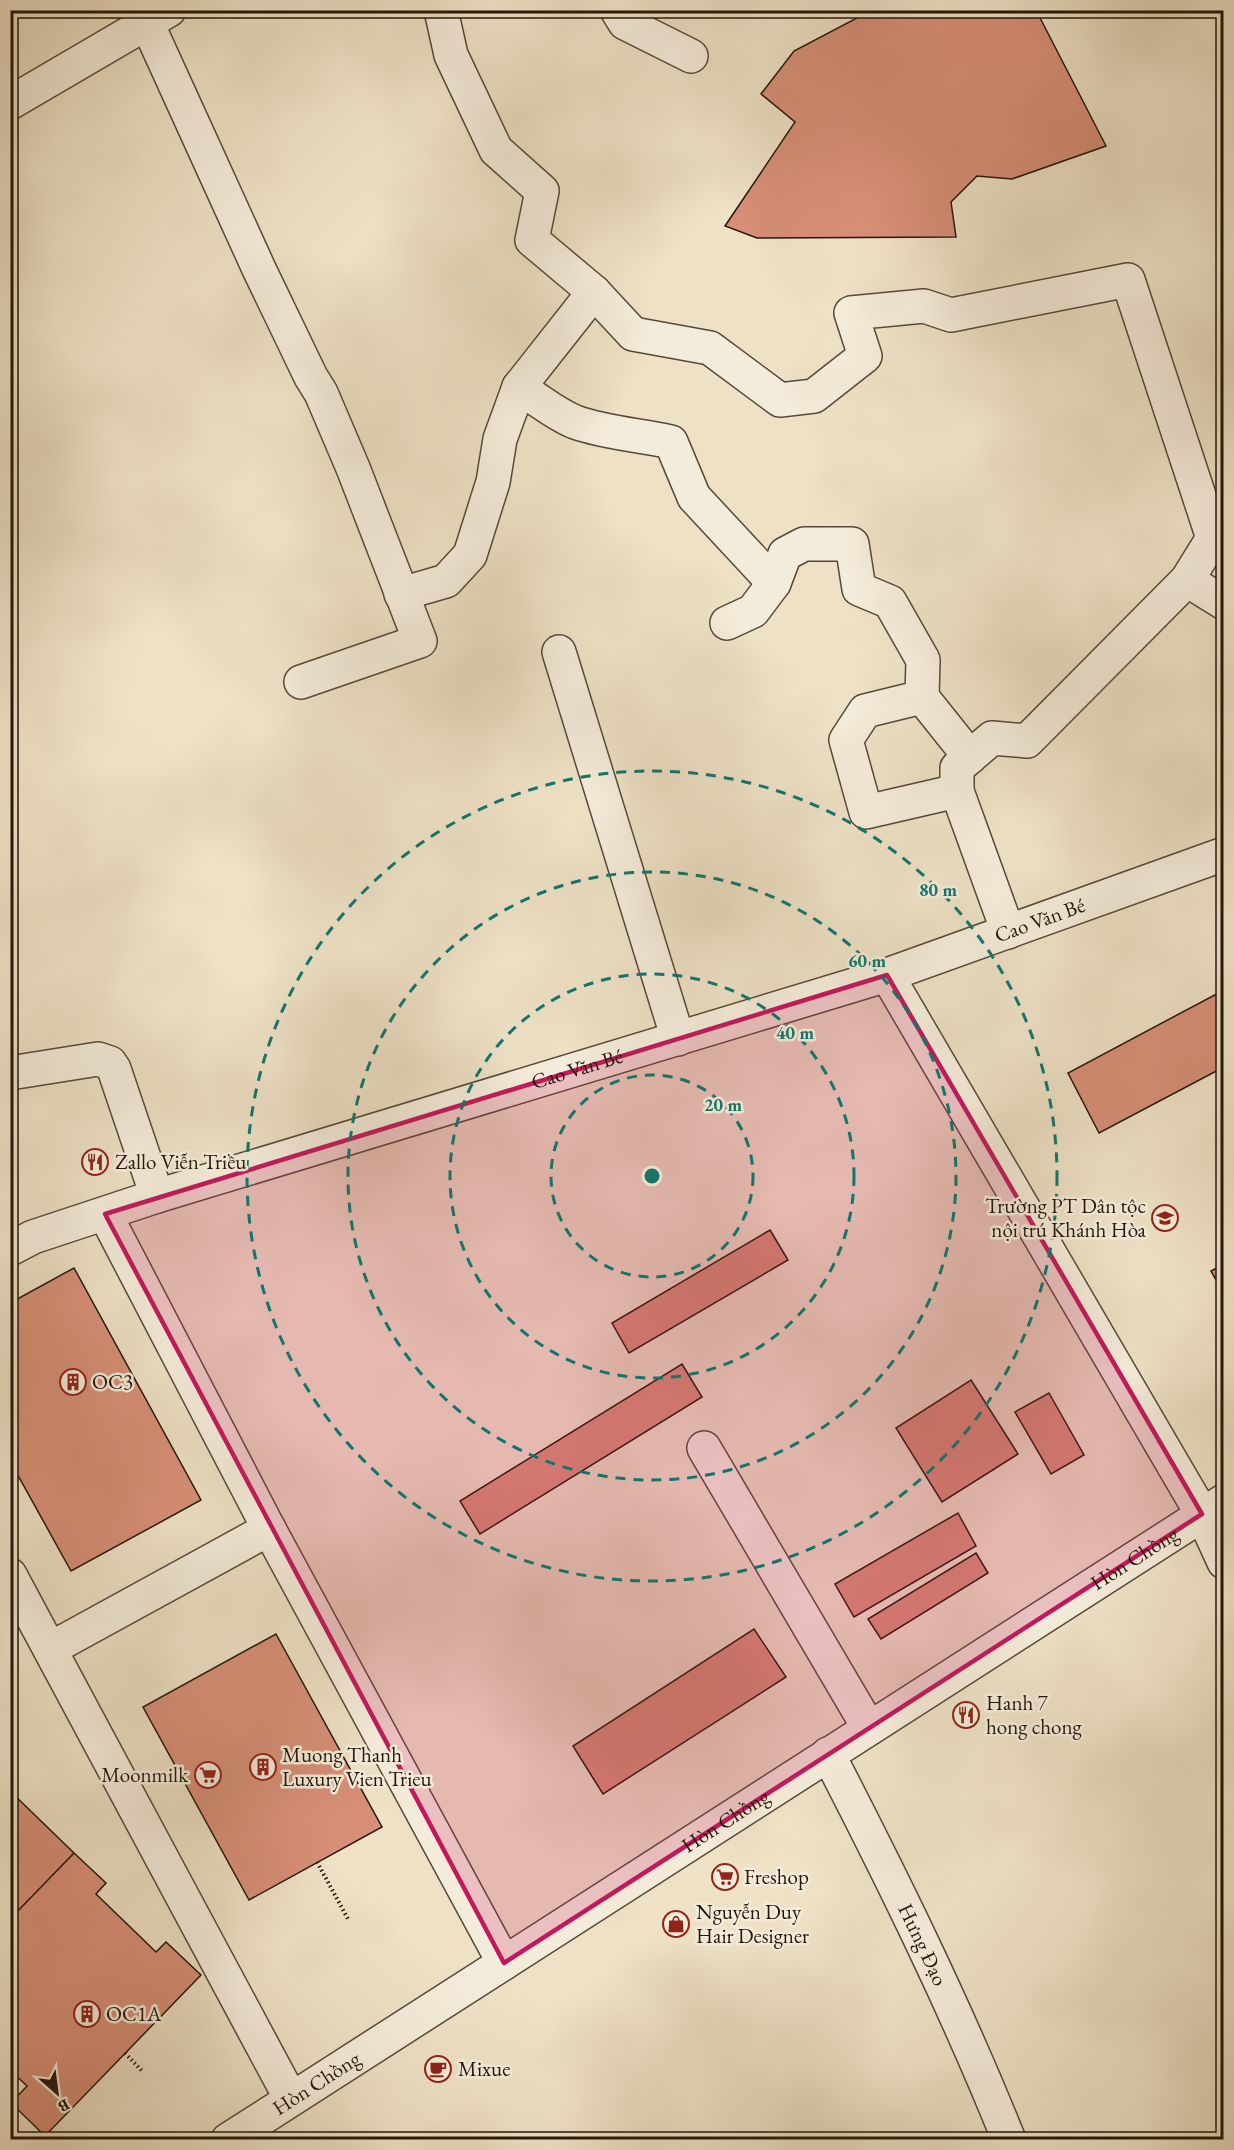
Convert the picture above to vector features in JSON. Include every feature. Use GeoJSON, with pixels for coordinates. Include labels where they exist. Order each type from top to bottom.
{"type":"FeatureCollection","features":[{"type":"Feature","properties":{"kind":"street"},"geometry":{"type":"LineString","coordinates":[[441,10],[451,55],[496,150],[542,190],[532,240],[594,292],[633,334],[710,348],[780,400],[814,396],[865,356],[851,313],[924,306],[951,315],[1128,280],[1213,538],[1187,580],[1027,741],[992,738],[957,768],[957,791],[1008,932]]}},
{"type":"Feature","properties":{"kind":"street"},"geometry":{"type":"LineString","coordinates":[[617,10],[625,23],[690,56]]}},
{"type":"Feature","properties":{"kind":"street"},"geometry":{"type":"LineString","coordinates":[[10,103],[158,17],[259,269],[310,377],[321,393],[353,468],[420,641],[302,682]]}},
{"type":"Feature","properties":{"kind":"street"},"geometry":{"type":"LineString","coordinates":[[401,594],[446,582],[470,555],[492,482],[500,439],[519,387],[594,292]]}},
{"type":"Feature","properties":{"kind":"street"},"geometry":{"type":"LineString","coordinates":[[519,387],[572,421],[606,431],[671,442],[694,497],[774,584]]}},
{"type":"Feature","properties":{"kind":"street"},"geometry":{"type":"LineString","coordinates":[[727,624],[753,611],[774,584],[785,554],[804,544],[852,544],[859,589],[890,602],[923,660],[922,696],[970,757]]}},
{"type":"Feature","properties":{"kind":"street"},"geometry":{"type":"LineString","coordinates":[[1187,580],[1224,603]]}},
{"type":"Feature","properties":{"kind":"street"},"geometry":{"type":"LineString","coordinates":[[559,651],[678,1039]]}},
{"type":"Feature","properties":{"kind":"street"},"geometry":{"type":"LineString","coordinates":[[922,696],[866,711],[846,740],[866,812],[957,791]]}},
{"type":"Feature","properties":{"kind":"street","name":"Cao Văn Bé"},"geometry":{"type":"LineString","coordinates":[[10,1249],[33,1237],[157,1196],[887,975],[1224,854]]}},
{"type":"Feature","properties":{"kind":"street"},"geometry":{"type":"LineString","coordinates":[[887,975],[1213,1508],[1224,1563]]}},
{"type":"Feature","properties":{"kind":"street"},"geometry":{"type":"LineString","coordinates":[[10,1073],[98,1059],[110,1063],[157,1196]]}},
{"type":"Feature","properties":{"kind":"street"},"geometry":{"type":"LineString","coordinates":[[105,1214],[269,1529],[504,1963]]}},
{"type":"Feature","properties":{"kind":"street"},"geometry":{"type":"LineString","coordinates":[[704,1448],[868,1728]]}},
{"type":"Feature","properties":{"kind":"street","name":"Hòn Chồng"},"geometry":{"type":"LineString","coordinates":[[228,2139],[1213,1508]]}},
{"type":"Feature","properties":{"kind":"street"},"geometry":{"type":"LineString","coordinates":[[50,1649],[269,1529]]}},
{"type":"Feature","properties":{"kind":"street"},"geometry":{"type":"LineString","coordinates":[[10,1575],[291,2099]]}},
{"type":"Feature","properties":{"kind":"street","name":"Hưng Đạo"},"geometry":{"type":"LineString","coordinates":[[828,1754],[887,1868],[982,2071],[1010,2139]]}},
{"type":"Feature","properties":{"kind":"path"},"geometry":{"type":"LineString","coordinates":[[317,1862],[348,1919]]}},
{"type":"Feature","properties":{"kind":"path"},"geometry":{"type":"LineString","coordinates":[[125,2053],[143,2072]]}},
{"type":"Feature","properties":{"kind":"highlighted area"},"geometry":{"type":"Polygon","coordinates":[[[887,975],[1202,1514],[504,1963],[105,1214],[887,975]]]}},
{"type":"Feature","properties":{"kind":"building"},"geometry":{"type":"Polygon","coordinates":[[[872,10],[1036,10],[1106,146],[1012,179],[977,176],[951,202],[956,237],[757,238],[725,226],[795,122],[761,94],[794,51],[872,10]]]}},
{"type":"Feature","properties":{"kind":"building"},"geometry":{"type":"Polygon","coordinates":[[[1224,990],[1224,1067],[1099,1133],[1068,1073],[1224,990]]]}},
{"type":"Feature","properties":{"kind":"building"},"geometry":{"type":"Polygon","coordinates":[[[770,1230],[788,1260],[629,1353],[612,1323],[770,1230]]]}},
{"type":"Feature","properties":{"kind":"building"},"geometry":{"type":"Polygon","coordinates":[[[1224,1264],[1224,1294],[1211,1271],[1224,1264]]]}},
{"type":"Feature","properties":{"kind":"building","name":"OC3"},"geometry":{"type":"Polygon","coordinates":[[[74,1268],[201,1500],[71,1571],[10,1461],[10,1303],[74,1268]]]}},
{"type":"Feature","properties":{"kind":"building"},"geometry":{"type":"Polygon","coordinates":[[[682,1364],[702,1397],[480,1534],[460,1501],[682,1364]]]}},
{"type":"Feature","properties":{"kind":"building"},"geometry":{"type":"Polygon","coordinates":[[[971,1380],[1018,1454],[942,1502],[896,1428],[971,1380]]]}},
{"type":"Feature","properties":{"kind":"building"},"geometry":{"type":"Polygon","coordinates":[[[1049,1393],[1084,1455],[1051,1474],[1015,1412],[1049,1393]]]}},
{"type":"Feature","properties":{"kind":"building"},"geometry":{"type":"Polygon","coordinates":[[[958,1513],[976,1546],[854,1617],[835,1584],[958,1513]]]}},
{"type":"Feature","properties":{"kind":"building"},"geometry":{"type":"Polygon","coordinates":[[[976,1553],[988,1573],[881,1639],[868,1619],[976,1553]]]}},
{"type":"Feature","properties":{"kind":"building"},"geometry":{"type":"Polygon","coordinates":[[[754,1629],[786,1677],[603,1794],[573,1746],[754,1629]]]}},
{"type":"Feature","properties":{"kind":"building","name":"Muong Thanh Luxury Vien Trieu"},"geometry":{"type":"Polygon","coordinates":[[[276,1634],[382,1827],[249,1900],[143,1707],[276,1634]]]}},
{"type":"Feature","properties":{"kind":"building"},"geometry":{"type":"Polygon","coordinates":[[[10,1791],[74,1853],[10,1919],[10,1791]]]}},
{"type":"Feature","properties":{"kind":"building","name":"OC1A"},"geometry":{"type":"Polygon","coordinates":[[[74,1853],[106,1883],[96,1894],[156,1952],[166,1942],[201,1975],[45,2136],[11,2103],[27,2086],[10,2070],[10,1919],[74,1853]]]}},
{"type":"Feature","properties":{"kind":"place","name":"Zallo Viễn Triều"},"geometry":{"type":"Point","coordinates":[95,1162]}},
{"type":"Feature","properties":{"kind":"place","name":"Trường PT Dân tộc nội trú Khánh Hòa"},"geometry":{"type":"Point","coordinates":[1165,1218]}},
{"type":"Feature","properties":{"kind":"place","name":"OC3"},"geometry":{"type":"Point","coordinates":[73,1382]}},
{"type":"Feature","properties":{"kind":"place","name":"Hanh 7 hong chong"},"geometry":{"type":"Point","coordinates":[966,1715]}},
{"type":"Feature","properties":{"kind":"place","name":"Muong Thanh Luxury Vien Trieu"},"geometry":{"type":"Point","coordinates":[263,1767]}},
{"type":"Feature","properties":{"kind":"place","name":"Moonmilk"},"geometry":{"type":"Point","coordinates":[208,1775]}},
{"type":"Feature","properties":{"kind":"place","name":"Freshop"},"geometry":{"type":"Point","coordinates":[725,1877]}},
{"type":"Feature","properties":{"kind":"place","name":"Nguyễn Duy Hair Designer"},"geometry":{"type":"Point","coordinates":[676,1924]}},
{"type":"Feature","properties":{"kind":"place","name":"OC1A"},"geometry":{"type":"Point","coordinates":[87,2014]}},
{"type":"Feature","properties":{"kind":"place","name":"Mixue"},"geometry":{"type":"Point","coordinates":[438,2069]}}]}
